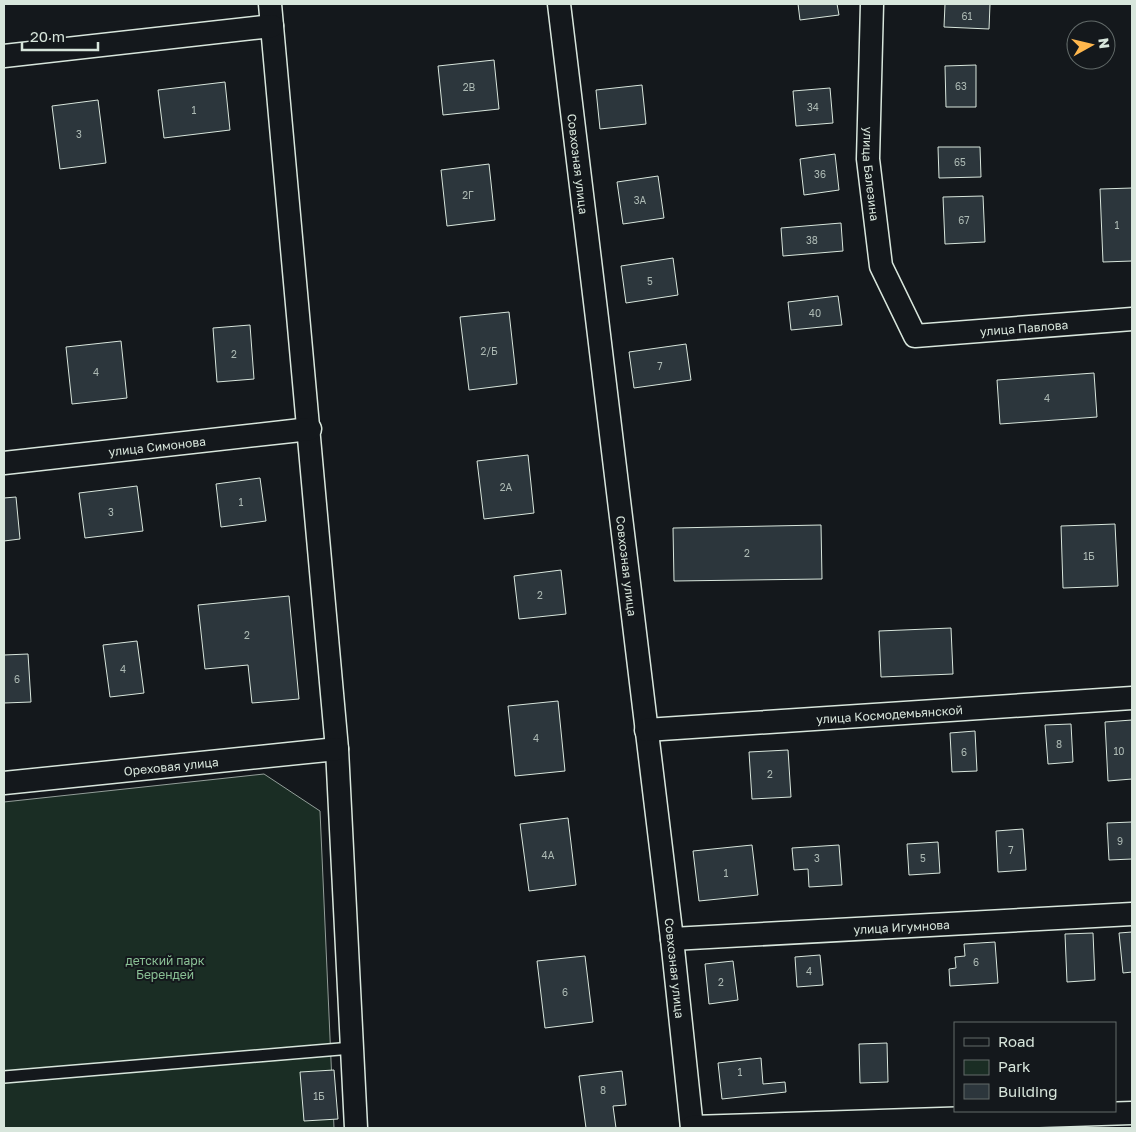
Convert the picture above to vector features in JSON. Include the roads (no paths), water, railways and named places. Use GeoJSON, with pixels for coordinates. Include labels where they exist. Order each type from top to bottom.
{"type":"FeatureCollection","features":[{"type":"Feature","properties":{"kind":"street","name":"Совхозная улица"},"geometry":{"type":"LineString","coordinates":[[559,4],[672,939],[692,1128]]}},
{"type":"Feature","properties":{"kind":"street","name":"улица Балезина"},"geometry":{"type":"LineString","coordinates":[[872,4],[868,159],[881,266],[916,336]]}},
{"type":"Feature","properties":{"kind":"street"},"geometry":{"type":"LineString","coordinates":[[4,56],[271,15],[310,430],[337,749],[356,1128]]}},
{"type":"Feature","properties":{"kind":"street","name":"улица Павлова"},"geometry":{"type":"LineString","coordinates":[[916,336],[1132,319]]}},
{"type":"Feature","properties":{"kind":"street","name":"улица Симонова"},"geometry":{"type":"LineString","coordinates":[[4,463],[310,430]]}},
{"type":"Feature","properties":{"kind":"street","name":"улица Космодемьянской"},"geometry":{"type":"LineString","coordinates":[[646,730],[1132,698]]}},
{"type":"Feature","properties":{"kind":"street","name":"Ореховая улица"},"geometry":{"type":"LineString","coordinates":[[4,783],[337,749]]}},
{"type":"Feature","properties":{"kind":"street","name":"улица Игумнова"},"geometry":{"type":"LineString","coordinates":[[672,939],[1132,914]]}},
{"type":"Feature","properties":{"kind":"street"},"geometry":{"type":"LineString","coordinates":[[692,1128],[1132,1114]]}},
{"type":"Feature","properties":{"kind":"lane"},"geometry":{"type":"LineString","coordinates":[[4,1077],[352,1048]]}},
{"type":"Feature","properties":{"kind":"park label","name":"детский парк Берендей"},"geometry":{"type":"Point","coordinates":[165,967]}}]}
